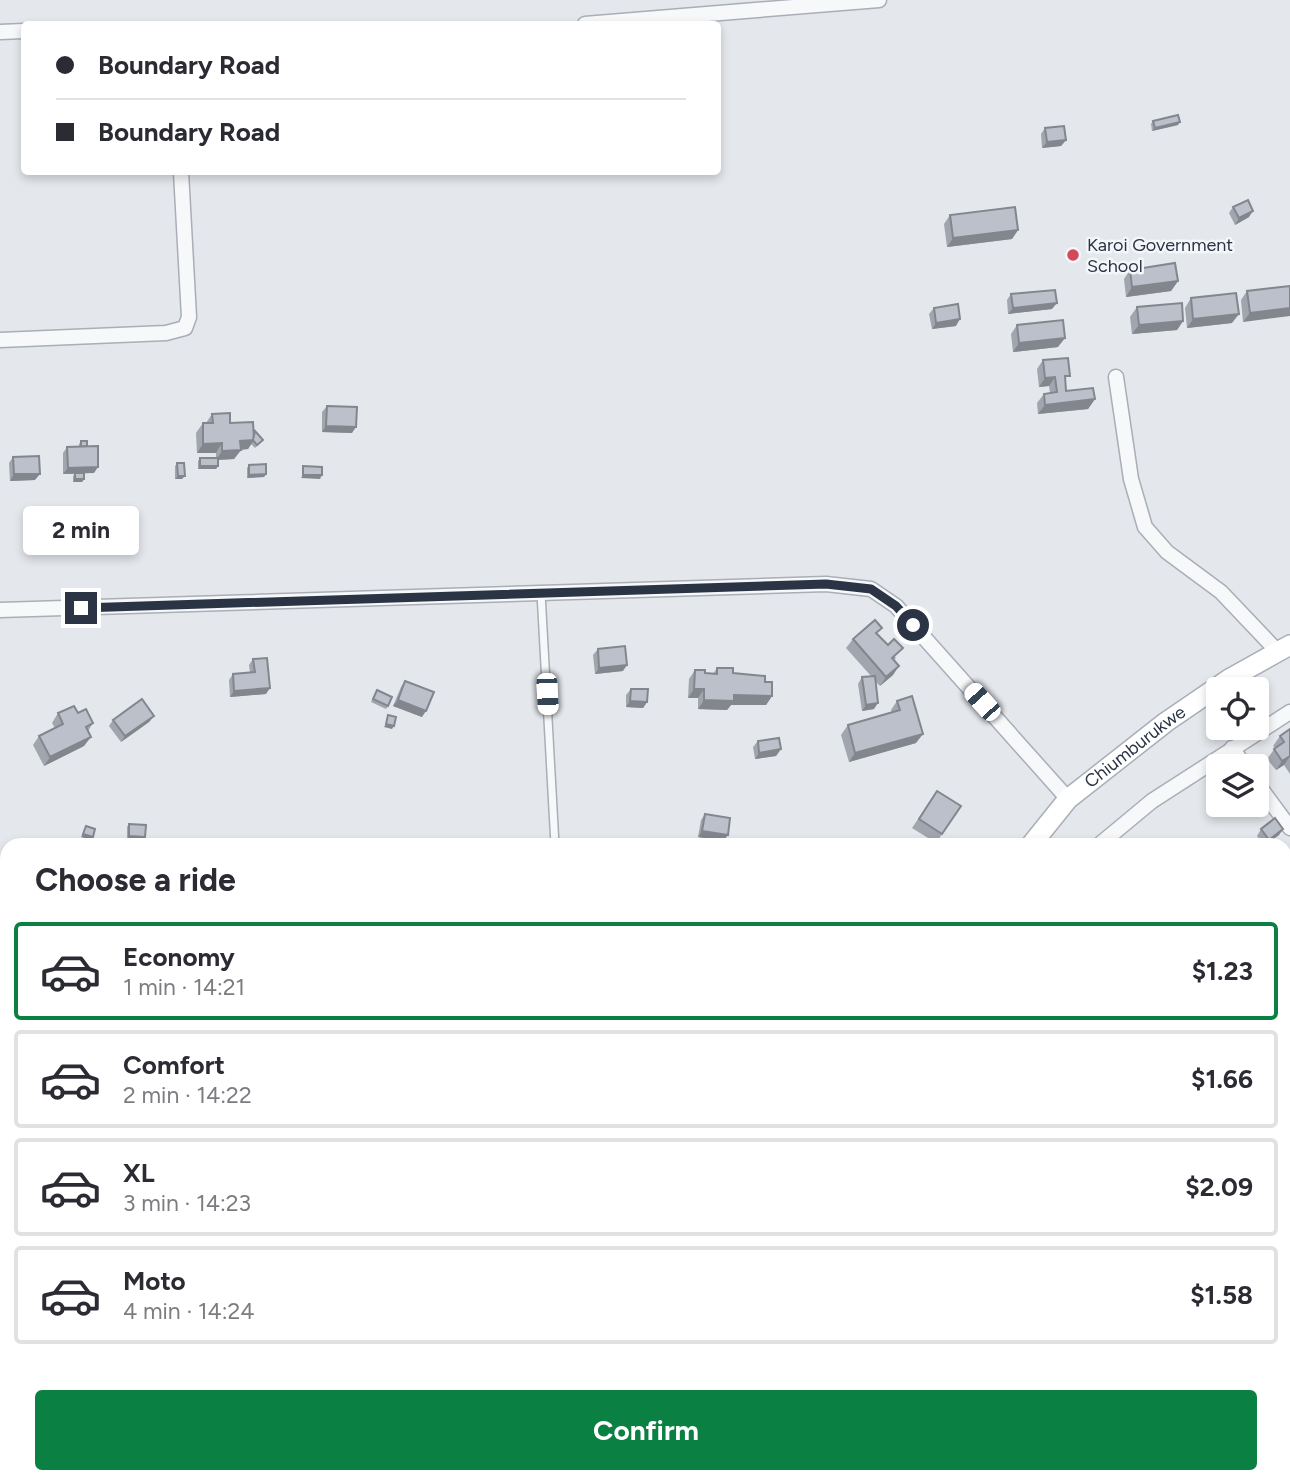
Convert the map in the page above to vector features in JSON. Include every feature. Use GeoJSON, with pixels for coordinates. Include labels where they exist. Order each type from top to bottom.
{"type":"FeatureCollection","features":[{"type":"Feature","properties":{"kind":"street"},"geometry":{"type":"LineString","coordinates":[[621,21],[879,0]]}},
{"type":"Feature","properties":{"kind":"street"},"geometry":{"type":"LineString","coordinates":[[0,32],[21,31]]}},
{"type":"Feature","properties":{"kind":"street"},"geometry":{"type":"LineString","coordinates":[[0,341],[166,333],[184,328],[189,317],[181,175]]}},
{"type":"Feature","properties":{"kind":"street"},"geometry":{"type":"LineString","coordinates":[[1116,377],[1131,480],[1145,527],[1167,552],[1221,592],[1284,649]]}},
{"type":"Feature","properties":{"kind":"street"},"geometry":{"type":"LineString","coordinates":[[0,610],[826,584],[871,589],[896,606],[1068,799]]}},
{"type":"Feature","properties":{"kind":"street","name":"Chiumburukwe"},"geometry":{"type":"LineString","coordinates":[[1037,838],[1068,799],[1166,722],[1230,679],[1284,649]]}},
{"type":"Feature","properties":{"kind":"street"},"geometry":{"type":"LineString","coordinates":[[1107,838],[1152,801],[1290,712]]}},
{"type":"Feature","properties":{"kind":"street"},"geometry":{"type":"LineString","coordinates":[[1231,748],[1236,754]]}},
{"type":"Feature","properties":{"kind":"street"},"geometry":{"type":"LineString","coordinates":[[1269,800],[1290,828]]}},
{"type":"Feature","properties":{"kind":"lane"},"geometry":{"type":"LineString","coordinates":[[541,593],[555,838]]}},
{"type":"Feature","properties":{"kind":"building"},"geometry":{"type":"Polygon","coordinates":[[[1178,115],[1180,122],[1155,128],[1153,121],[1178,115]]]}},
{"type":"Feature","properties":{"kind":"building"},"geometry":{"type":"Polygon","coordinates":[[[1064,126],[1066,140],[1047,142],[1045,128],[1064,126]]]}},
{"type":"Feature","properties":{"kind":"building"},"geometry":{"type":"Polygon","coordinates":[[[1248,200],[1253,211],[1239,218],[1233,207],[1248,200]]]}},
{"type":"Feature","properties":{"kind":"building"},"geometry":{"type":"Polygon","coordinates":[[[1015,207],[1018,230],[953,238],[950,215],[1015,207]]]}},
{"type":"Feature","properties":{"kind":"building"},"geometry":{"type":"Polygon","coordinates":[[[1175,263],[1178,281],[1132,287],[1130,270],[1175,263]]]}},
{"type":"Feature","properties":{"kind":"building"},"geometry":{"type":"Polygon","coordinates":[[[1290,286],[1290,308],[1250,313],[1247,291],[1290,286]]]}},
{"type":"Feature","properties":{"kind":"building"},"geometry":{"type":"Polygon","coordinates":[[[1055,290],[1057,303],[1013,308],[1011,294],[1055,290]]]}},
{"type":"Feature","properties":{"kind":"building"},"geometry":{"type":"Polygon","coordinates":[[[1236,293],[1239,314],[1193,319],[1191,298],[1236,293]]]}},
{"type":"Feature","properties":{"kind":"building"},"geometry":{"type":"Polygon","coordinates":[[[1182,303],[1183,321],[1139,325],[1137,307],[1182,303]]]}},
{"type":"Feature","properties":{"kind":"building"},"geometry":{"type":"Polygon","coordinates":[[[958,304],[960,319],[936,323],[934,308],[958,304]]]}},
{"type":"Feature","properties":{"kind":"building"},"geometry":{"type":"Polygon","coordinates":[[[1063,320],[1065,338],[1019,343],[1017,325],[1063,320]]]}},
{"type":"Feature","properties":{"kind":"building"},"geometry":{"type":"Polygon","coordinates":[[[1068,358],[1070,376],[1065,376],[1066,391],[1093,388],[1095,399],[1045,405],[1044,394],[1057,392],[1055,377],[1045,378],[1043,360],[1068,358]]]}},
{"type":"Feature","properties":{"kind":"building"},"geometry":{"type":"Polygon","coordinates":[[[327,406],[357,407],[356,427],[326,426],[327,406]]]}},
{"type":"Feature","properties":{"kind":"building"},"geometry":{"type":"Polygon","coordinates":[[[230,413],[230,423],[253,422],[254,440],[240,441],[241,450],[222,451],[222,443],[203,444],[203,423],[213,423],[212,414],[230,413]]]}},
{"type":"Feature","properties":{"kind":"building"},"geometry":{"type":"Polygon","coordinates":[[[255,431],[263,440],[257,445],[253,440],[255,431]]]}},
{"type":"Feature","properties":{"kind":"building"},"geometry":{"type":"Polygon","coordinates":[[[81,441],[87,441],[87,446],[81,447],[81,441]]]}},
{"type":"Feature","properties":{"kind":"building"},"geometry":{"type":"Polygon","coordinates":[[[98,446],[98,467],[68,468],[67,447],[98,446]]]}},
{"type":"Feature","properties":{"kind":"building"},"geometry":{"type":"Polygon","coordinates":[[[39,456],[40,474],[14,474],[13,457],[39,456]]]}},
{"type":"Feature","properties":{"kind":"building"},"geometry":{"type":"Polygon","coordinates":[[[200,458],[218,458],[218,466],[200,466],[200,458]]]}},
{"type":"Feature","properties":{"kind":"building"},"geometry":{"type":"Polygon","coordinates":[[[177,463],[184,463],[185,476],[178,476],[177,463]]]}},
{"type":"Feature","properties":{"kind":"building"},"geometry":{"type":"Polygon","coordinates":[[[266,464],[266,474],[249,475],[249,465],[266,464]]]}},
{"type":"Feature","properties":{"kind":"building"},"geometry":{"type":"Polygon","coordinates":[[[303,466],[322,467],[322,475],[303,475],[303,466]]]}},
{"type":"Feature","properties":{"kind":"building"},"geometry":{"type":"Polygon","coordinates":[[[75,473],[84,473],[84,479],[75,479],[75,473]]]}},
{"type":"Feature","properties":{"kind":"building"},"geometry":{"type":"Polygon","coordinates":[[[875,620],[882,628],[876,633],[888,645],[894,639],[903,648],[892,658],[899,666],[886,677],[853,639],[875,620]]]}},
{"type":"Feature","properties":{"kind":"building"},"geometry":{"type":"Polygon","coordinates":[[[625,646],[627,665],[599,668],[598,649],[625,646]]]}},
{"type":"Feature","properties":{"kind":"building"},"geometry":{"type":"Polygon","coordinates":[[[267,658],[270,688],[234,691],[233,674],[255,672],[253,659],[267,658]]]}},
{"type":"Feature","properties":{"kind":"building"},"geometry":{"type":"Polygon","coordinates":[[[717,668],[733,668],[733,673],[765,676],[765,682],[772,682],[772,696],[734,695],[734,701],[704,700],[704,689],[694,689],[695,670],[717,674],[717,668]]]}},
{"type":"Feature","properties":{"kind":"building"},"geometry":{"type":"Polygon","coordinates":[[[875,676],[878,703],[866,705],[862,677],[875,676]]]}},
{"type":"Feature","properties":{"kind":"building"},"geometry":{"type":"Polygon","coordinates":[[[405,681],[434,692],[426,711],[398,700],[405,681]]]}},
{"type":"Feature","properties":{"kind":"building"},"geometry":{"type":"Polygon","coordinates":[[[631,689],[648,689],[647,702],[630,701],[631,689]]]}},
{"type":"Feature","properties":{"kind":"building"},"geometry":{"type":"Polygon","coordinates":[[[377,690],[392,697],[388,706],[373,699],[377,690]]]}},
{"type":"Feature","properties":{"kind":"building"},"geometry":{"type":"Polygon","coordinates":[[[912,696],[923,734],[855,753],[848,725],[900,710],[897,701],[912,696]]]}},
{"type":"Feature","properties":{"kind":"building"},"geometry":{"type":"Polygon","coordinates":[[[142,699],[154,716],[125,736],[113,720],[142,699]]]}},
{"type":"Feature","properties":{"kind":"building"},"geometry":{"type":"Polygon","coordinates":[[[74,706],[78,713],[86,709],[93,723],[86,727],[91,737],[50,757],[39,736],[63,724],[58,713],[74,706]]]}},
{"type":"Feature","properties":{"kind":"building"},"geometry":{"type":"Polygon","coordinates":[[[388,715],[396,717],[394,726],[386,724],[388,715]]]}},
{"type":"Feature","properties":{"kind":"building"},"geometry":{"type":"Polygon","coordinates":[[[1290,729],[1290,756],[1282,761],[1274,749],[1284,742],[1280,736],[1290,729]]]}},
{"type":"Feature","properties":{"kind":"building"},"geometry":{"type":"Polygon","coordinates":[[[779,738],[781,749],[759,753],[758,741],[779,738]]]}},
{"type":"Feature","properties":{"kind":"building"},"geometry":{"type":"Polygon","coordinates":[[[937,791],[961,806],[942,834],[919,819],[937,791]]]}},
{"type":"Feature","properties":{"kind":"building"},"geometry":{"type":"Polygon","coordinates":[[[705,814],[730,818],[728,835],[702,831],[705,814]]]}},
{"type":"Feature","properties":{"kind":"building"},"geometry":{"type":"Polygon","coordinates":[[[1275,818],[1283,829],[1268,838],[1261,829],[1275,818]]]}},
{"type":"Feature","properties":{"kind":"building"},"geometry":{"type":"Polygon","coordinates":[[[129,824],[146,825],[145,837],[129,836],[129,824]]]}},
{"type":"Feature","properties":{"kind":"building"},"geometry":{"type":"Polygon","coordinates":[[[86,826],[95,829],[93,837],[83,834],[86,826]]]}},
{"type":"Feature","properties":{"kind":"place","name":"Karoi Government School"},"geometry":{"type":"Point","coordinates":[1073,255]}},
{"type":"Feature","properties":{"kind":"route"},"geometry":{"type":"LineString","coordinates":[[81,608],[826,584],[871,589],[896,606],[913,625]]}}]}
